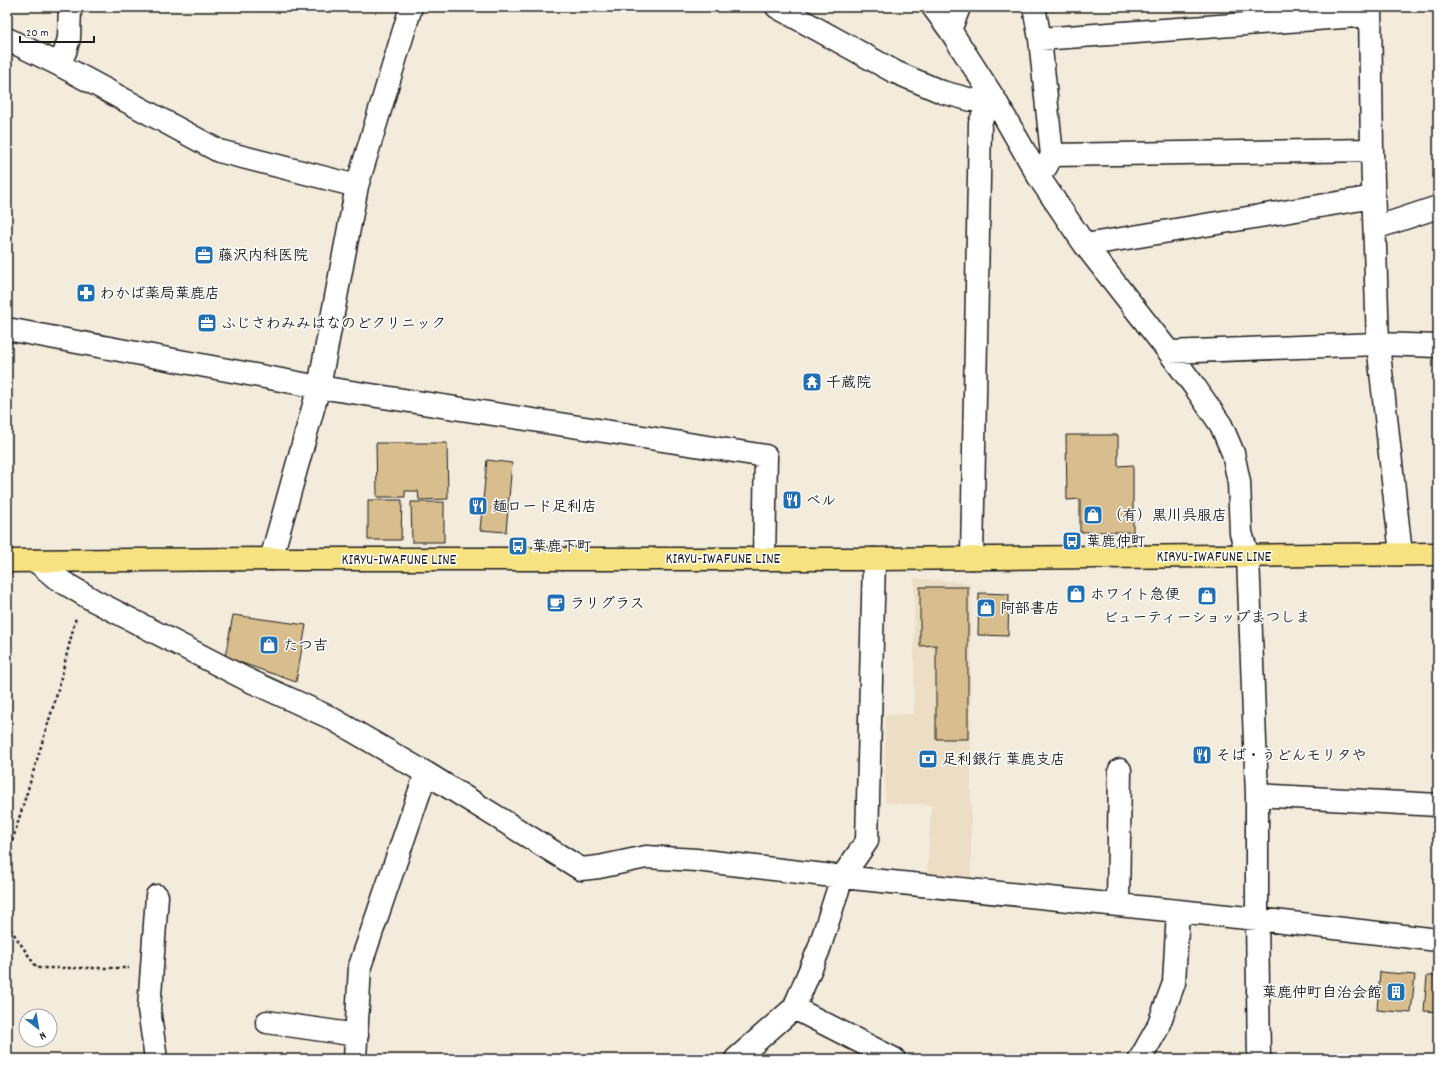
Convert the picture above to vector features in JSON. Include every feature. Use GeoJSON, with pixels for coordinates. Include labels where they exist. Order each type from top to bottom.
{"type":"FeatureCollection","features":[{"type":"Feature","properties":{"kind":"main road","name":"KIRYU-IWAFUNE LINE"},"geometry":{"type":"LineString","coordinates":[[7,561],[271,558],[874,559],[1438,554]]}},
{"type":"Feature","properties":{"kind":"street"},"geometry":{"type":"LineString","coordinates":[[58,64],[70,38],[70,7]]}},
{"type":"Feature","properties":{"kind":"street"},"geometry":{"type":"LineString","coordinates":[[271,558],[319,387],[357,186],[411,7]]}},
{"type":"Feature","properties":{"kind":"street"},"geometry":{"type":"LineString","coordinates":[[776,7],[895,72],[942,92],[972,100],[995,100]]}},
{"type":"Feature","properties":{"kind":"street"},"geometry":{"type":"LineString","coordinates":[[933,7],[950,30],[995,100],[1040,179],[1085,245],[1195,387],[1221,424],[1233,453],[1239,482],[1241,534],[1248,556],[1256,795],[1260,1059]]}},
{"type":"Feature","properties":{"kind":"street"},"geometry":{"type":"LineString","coordinates":[[950,30],[958,10],[957,7]]}},
{"type":"Feature","properties":{"kind":"street"},"geometry":{"type":"LineString","coordinates":[[1034,7],[1040,39],[1052,155],[1040,179]]}},
{"type":"Feature","properties":{"kind":"street"},"geometry":{"type":"LineString","coordinates":[[1040,39],[1370,11],[1372,150],[1378,344],[1401,554]]}},
{"type":"Feature","properties":{"kind":"street"},"geometry":{"type":"LineString","coordinates":[[7,39],[58,64],[219,151],[357,186]]}},
{"type":"Feature","properties":{"kind":"street"},"geometry":{"type":"LineString","coordinates":[[972,558],[980,123],[984,114],[995,100]]}},
{"type":"Feature","properties":{"kind":"street"},"geometry":{"type":"LineString","coordinates":[[1052,155],[1372,150]]}},
{"type":"Feature","properties":{"kind":"street"},"geometry":{"type":"LineString","coordinates":[[1085,245],[1374,197]]}},
{"type":"Feature","properties":{"kind":"street"},"geometry":{"type":"LineString","coordinates":[[1375,228],[1438,207]]}},
{"type":"Feature","properties":{"kind":"street"},"geometry":{"type":"LineString","coordinates":[[7,329],[319,387],[766,456],[764,558]]}},
{"type":"Feature","properties":{"kind":"street"},"geometry":{"type":"LineString","coordinates":[[1169,352],[1378,344],[1438,346]]}},
{"type":"Feature","properties":{"kind":"street"},"geometry":{"type":"LineString","coordinates":[[736,1059],[794,1008],[819,949],[842,877],[866,841],[874,559]]}},
{"type":"Feature","properties":{"kind":"street"},"geometry":{"type":"LineString","coordinates":[[36,561],[56,578],[82,593],[246,679],[329,717],[426,773],[581,869],[599,867],[646,857],[696,860],[842,877],[1257,919],[1438,940]]}},
{"type":"Feature","properties":{"kind":"street"},"geometry":{"type":"LineString","coordinates":[[1118,905],[1120,770]]}},
{"type":"Feature","properties":{"kind":"street"},"geometry":{"type":"LineString","coordinates":[[355,1059],[360,966],[426,773]]}},
{"type":"Feature","properties":{"kind":"street"},"geometry":{"type":"LineString","coordinates":[[1256,795],[1438,805]]}},
{"type":"Feature","properties":{"kind":"street"},"geometry":{"type":"LineString","coordinates":[[156,1059],[149,1009],[157,896]]}},
{"type":"Feature","properties":{"kind":"street"},"geometry":{"type":"LineString","coordinates":[[1140,1059],[1157,1029],[1174,983],[1178,911]]}},
{"type":"Feature","properties":{"kind":"street"},"geometry":{"type":"LineString","coordinates":[[794,1008],[894,1059]]}},
{"type":"Feature","properties":{"kind":"street"},"geometry":{"type":"LineString","coordinates":[[267,1022],[357,1035]]}},
{"type":"Feature","properties":{"kind":"path"},"geometry":{"type":"LineString","coordinates":[[7,858],[57,694],[82,593]]}},
{"type":"Feature","properties":{"kind":"path"},"geometry":{"type":"LineString","coordinates":[[7,924],[37,968],[152,968]]}},
{"type":"Feature","properties":{"kind":"shaded area","name":"足利銀行 葉鹿支店"},"geometry":{"type":"Polygon","coordinates":[[[914,578],[971,583],[971,877],[927,874],[931,805],[885,803],[885,715],[914,714],[914,578]]]}},
{"type":"Feature","properties":{"kind":"building"},"geometry":{"type":"Polygon","coordinates":[[[1066,435],[1118,435],[1118,466],[1133,465],[1133,532],[1080,532],[1080,499],[1067,500],[1066,435]]]}},
{"type":"Feature","properties":{"kind":"building"},"geometry":{"type":"Polygon","coordinates":[[[376,443],[447,443],[448,499],[419,500],[418,491],[405,491],[405,497],[377,497],[376,443]]]}},
{"type":"Feature","properties":{"kind":"building"},"geometry":{"type":"Polygon","coordinates":[[[487,460],[512,463],[506,532],[480,530],[487,460]]]}},
{"type":"Feature","properties":{"kind":"building"},"geometry":{"type":"Polygon","coordinates":[[[368,500],[402,500],[401,540],[368,540],[368,500]]]}},
{"type":"Feature","properties":{"kind":"building"},"geometry":{"type":"Polygon","coordinates":[[[411,502],[444,502],[444,542],[412,542],[411,502]]]}},
{"type":"Feature","properties":{"kind":"building"},"geometry":{"type":"Polygon","coordinates":[[[920,587],[968,587],[968,739],[936,739],[936,645],[920,646],[920,587]]]}},
{"type":"Feature","properties":{"kind":"building"},"geometry":{"type":"Polygon","coordinates":[[[979,593],[1009,594],[1008,636],[978,635],[979,593]]]}},
{"type":"Feature","properties":{"kind":"building"},"geometry":{"type":"Polygon","coordinates":[[[233,615],[306,625],[296,682],[225,657],[233,615]]]}},
{"type":"Feature","properties":{"kind":"building","name":"葉鹿仲町自治会館"},"geometry":{"type":"Polygon","coordinates":[[[1380,972],[1415,975],[1411,1013],[1377,1010],[1380,972]]]}},
{"type":"Feature","properties":{"kind":"building"},"geometry":{"type":"Polygon","coordinates":[[[1427,976],[1438,976],[1438,1012],[1424,1011],[1427,976]]]}},
{"type":"Feature","properties":{"kind":"place","name":"藤沢内科医院"},"geometry":{"type":"Point","coordinates":[204,255]}},
{"type":"Feature","properties":{"kind":"place","name":"わかば薬局葉鹿店"},"geometry":{"type":"Point","coordinates":[86,293]}},
{"type":"Feature","properties":{"kind":"place","name":"ふじさわみみはなのどクリニック"},"geometry":{"type":"Point","coordinates":[207,323]}},
{"type":"Feature","properties":{"kind":"place","name":"千蔵院"},"geometry":{"type":"Point","coordinates":[812,382]}},
{"type":"Feature","properties":{"kind":"place","name":"ベル"},"geometry":{"type":"Point","coordinates":[792,500]}},
{"type":"Feature","properties":{"kind":"place","name":"麺ロード足利店"},"geometry":{"type":"Point","coordinates":[478,506]}},
{"type":"Feature","properties":{"kind":"place","name":"（有）黒川呉服店"},"geometry":{"type":"Point","coordinates":[1093,515]}},
{"type":"Feature","properties":{"kind":"place","name":"葉鹿仲町"},"geometry":{"type":"Point","coordinates":[1072,541]}},
{"type":"Feature","properties":{"kind":"place","name":"葉鹿下町"},"geometry":{"type":"Point","coordinates":[518,546]}},
{"type":"Feature","properties":{"kind":"place","name":"ホワイト急便"},"geometry":{"type":"Point","coordinates":[1076,594]}},
{"type":"Feature","properties":{"kind":"place","name":"ビューティーショップまつしま"},"geometry":{"type":"Point","coordinates":[1207,596]}},
{"type":"Feature","properties":{"kind":"place","name":"ラリグラス"},"geometry":{"type":"Point","coordinates":[556,603]}},
{"type":"Feature","properties":{"kind":"place","name":"阿部書店"},"geometry":{"type":"Point","coordinates":[986,608]}},
{"type":"Feature","properties":{"kind":"place","name":"たつ吉"},"geometry":{"type":"Point","coordinates":[269,645]}},
{"type":"Feature","properties":{"kind":"place","name":"そば・うどんモリタや"},"geometry":{"type":"Point","coordinates":[1202,755]}},
{"type":"Feature","properties":{"kind":"place","name":"足利銀行 葉鹿支店"},"geometry":{"type":"Point","coordinates":[928,759]}},
{"type":"Feature","properties":{"kind":"place","name":"葉鹿仲町自治会館"},"geometry":{"type":"Point","coordinates":[1396,992]}}]}
